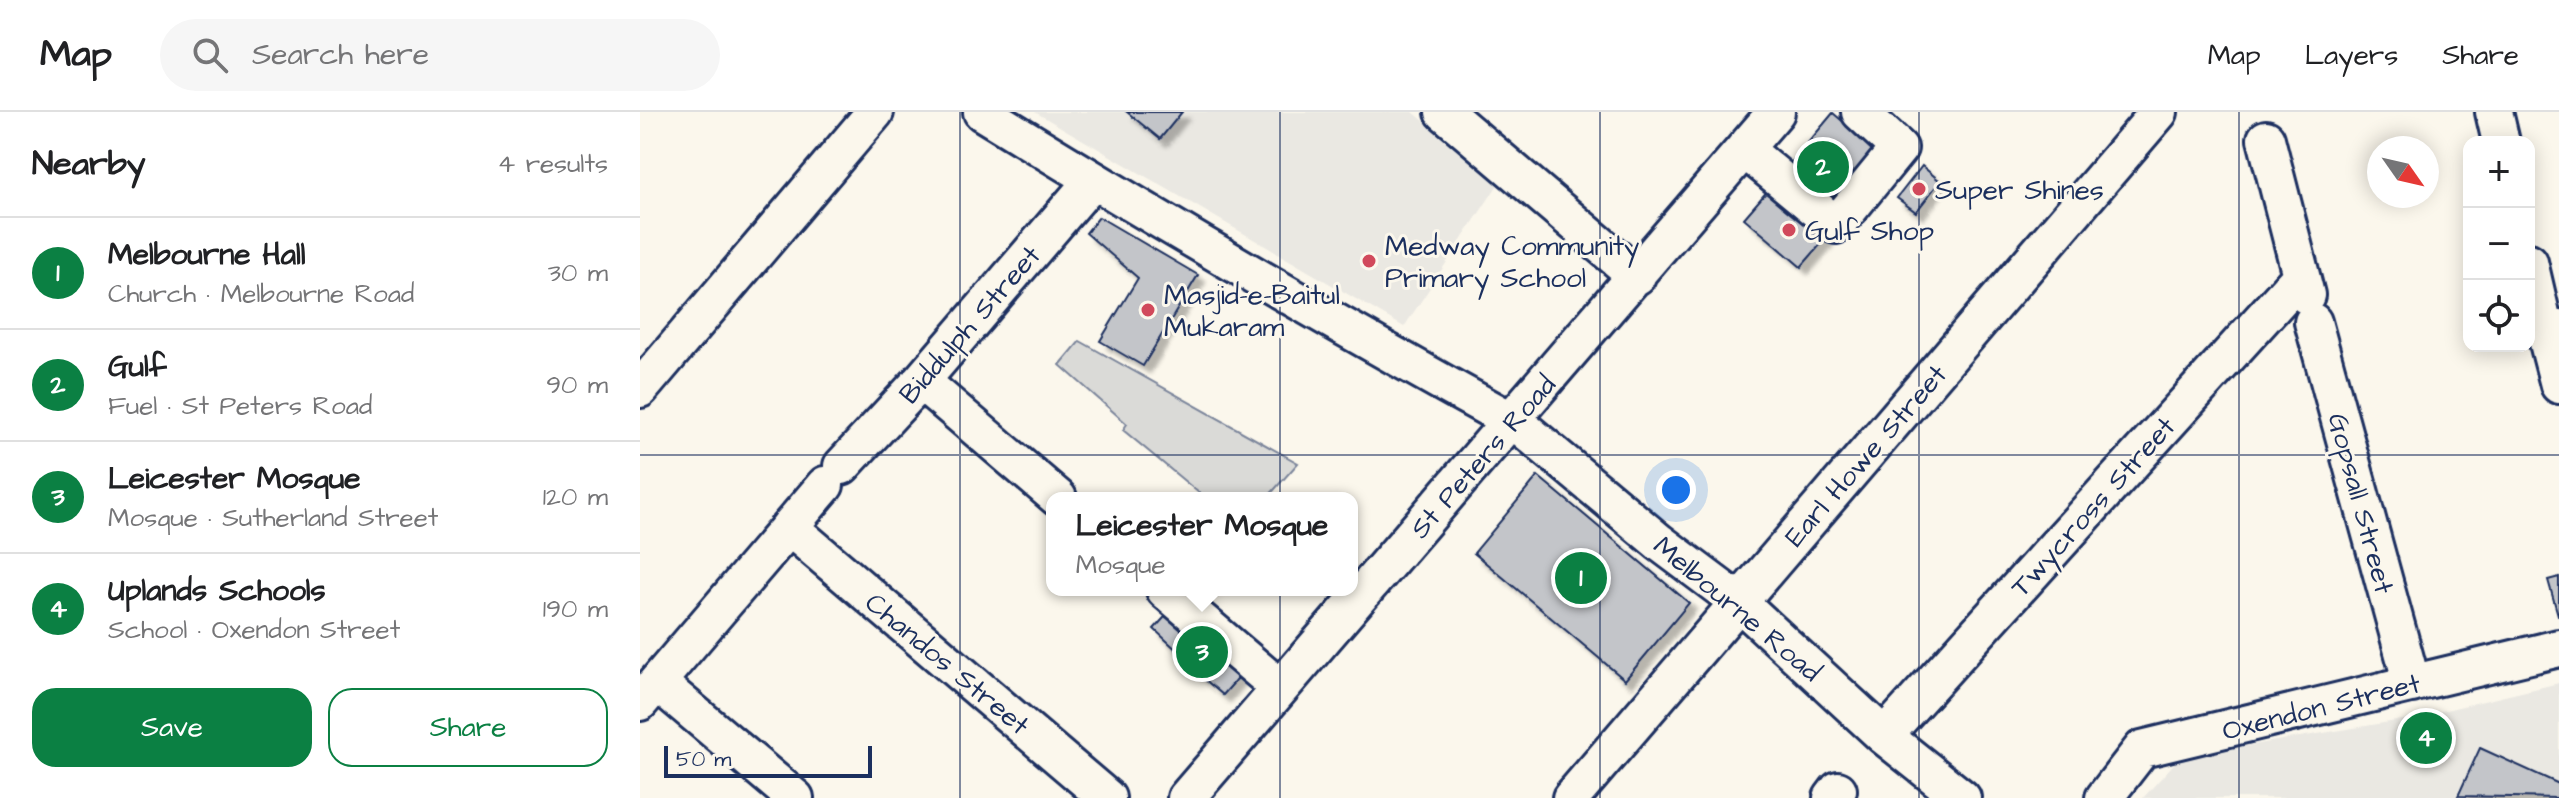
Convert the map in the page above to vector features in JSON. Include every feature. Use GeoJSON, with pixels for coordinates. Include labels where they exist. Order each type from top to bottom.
{"type":"FeatureCollection","features":[{"type":"Feature","properties":{"kind":"street"},"geometry":{"type":"LineString","coordinates":[[640,389],[875,112]]}},
{"type":"Feature","properties":{"kind":"street","name":"Melbourne Road"},"geometry":{"type":"LineString","coordinates":[[982,112],[1387,353],[1512,420],[1659,542],[1739,602],[1884,736],[1962,798]]}},
{"type":"Feature","properties":{"kind":"street"},"geometry":{"type":"LineString","coordinates":[[1444,112],[1637,276]]}},
{"type":"Feature","properties":{"kind":"street"},"geometry":{"type":"LineString","coordinates":[[1758,124],[1836,225],[1899,148],[1860,112]]}},
{"type":"Feature","properties":{"kind":"street","name":"Earl Howe Street"},"geometry":{"type":"LineString","coordinates":[[1571,798],[2159,112]]}},
{"type":"Feature","properties":{"kind":"street"},"geometry":{"type":"LineString","coordinates":[[2494,112],[2500,136]]}},
{"type":"Feature","properties":{"kind":"street","name":"St Peters Road"},"geometry":{"type":"LineString","coordinates":[[1186,798],[1637,276],[1758,124]]}},
{"type":"Feature","properties":{"kind":"street","name":"Gopsall Street"},"geometry":{"type":"LineString","coordinates":[[2266,139],[2306,298],[2412,684]]}},
{"type":"Feature","properties":{"kind":"street","name":"Biddulph Street"},"geometry":{"type":"LineString","coordinates":[[789,527],[921,381],[1093,180]]}},
{"type":"Feature","properties":{"kind":"street"},"geometry":{"type":"LineString","coordinates":[[2535,279],[2552,329],[2559,385]]}},
{"type":"Feature","properties":{"kind":"street","name":"Twycross Street"},"geometry":{"type":"LineString","coordinates":[[1884,736],[2306,298]]}},
{"type":"Feature","properties":{"kind":"street"},"geometry":{"type":"LineString","coordinates":[[921,381],[1051,492]]}},
{"type":"Feature","properties":{"kind":"street"},"geometry":{"type":"LineString","coordinates":[[789,527],[649,692],[795,798]]}},
{"type":"Feature","properties":{"kind":"street","name":"Chandos Street"},"geometry":{"type":"LineString","coordinates":[[789,527],[1107,798]]}},
{"type":"Feature","properties":{"kind":"street"},"geometry":{"type":"LineString","coordinates":[[1172,596],[1280,688]]}},
{"type":"Feature","properties":{"kind":"street","name":"Oxendon Street"},"geometry":{"type":"LineString","coordinates":[[2104,798],[2142,749],[2559,648]]}},
{"type":"Feature","properties":{"kind":"shaded area","name":"Medway Community Primary School"},"geometry":{"type":"Polygon","coordinates":[[[1035,112],[1413,112],[1499,183],[1404,327],[1035,112]]]}},
{"type":"Feature","properties":{"kind":"shaded area"},"geometry":{"type":"Polygon","coordinates":[[[1080,341],[1298,463],[1272,492],[1198,492],[1123,430],[1127,424],[1060,365],[1080,341]]]}},
{"type":"Feature","properties":{"kind":"shaded area"},"geometry":{"type":"Polygon","coordinates":[[[2559,683],[2559,798],[2143,798],[2180,757],[2408,719],[2559,683]]]}},
{"type":"Feature","properties":{"kind":"building"},"geometry":{"type":"Polygon","coordinates":[[[1127,112],[1182,112],[1160,139],[1127,112]]]}},
{"type":"Feature","properties":{"kind":"building"},"geometry":{"type":"Polygon","coordinates":[[[1833,113],[1875,149],[1812,223],[1770,188],[1833,113]]]}},
{"type":"Feature","properties":{"kind":"building","name":"Super Shines"},"geometry":{"type":"Polygon","coordinates":[[[1922,166],[1940,181],[1916,212],[1897,198],[1922,166]]]}},
{"type":"Feature","properties":{"kind":"building","name":"Gulf Shop"},"geometry":{"type":"Polygon","coordinates":[[[1770,188],[1827,237],[1801,267],[1744,218],[1770,188]]]}},
{"type":"Feature","properties":{"kind":"building","name":"Masjid-e-Baitul Mukaram"},"geometry":{"type":"Polygon","coordinates":[[[1099,217],[1198,275],[1143,366],[1100,341],[1138,278],[1086,233],[1099,217]]]}},
{"type":"Feature","properties":{"kind":"building"},"geometry":{"type":"Polygon","coordinates":[[[1538,476],[1689,603],[1625,680],[1474,553],[1538,476]]]}},
{"type":"Feature","properties":{"kind":"building"},"geometry":{"type":"Polygon","coordinates":[[[2559,577],[2559,615],[2558,615],[2548,580],[2559,577]]]}},
{"type":"Feature","properties":{"kind":"building"},"geometry":{"type":"Polygon","coordinates":[[[1172,609],[1244,671],[1223,695],[1190,667],[1195,662],[1154,629],[1172,609]]]}},
{"type":"Feature","properties":{"kind":"building"},"geometry":{"type":"Polygon","coordinates":[[[2480,748],[2559,784],[2559,798],[2458,796],[2480,748]]]}},
{"type":"Feature","properties":{"kind":"place","name":"Gulf"},"geometry":{"type":"Point","coordinates":[1823,167]}},
{"type":"Feature","properties":{"kind":"place","name":"Super Shines"},"geometry":{"type":"Point","coordinates":[1919,189]}},
{"type":"Feature","properties":{"kind":"place","name":"Gulf Shop"},"geometry":{"type":"Point","coordinates":[1789,230]}},
{"type":"Feature","properties":{"kind":"place","name":"Medway Community Primary School"},"geometry":{"type":"Point","coordinates":[1369,261]}},
{"type":"Feature","properties":{"kind":"place","name":"Masjid-e-Baitul Mukaram"},"geometry":{"type":"Point","coordinates":[1148,310]}},
{"type":"Feature","properties":{"kind":"place","name":"Melbourne Hall"},"geometry":{"type":"Point","coordinates":[1581,578]}},
{"type":"Feature","properties":{"kind":"place","name":"Leicester Mosque"},"geometry":{"type":"Point","coordinates":[1202,652]}},
{"type":"Feature","properties":{"kind":"place","name":"Uplands Schools"},"geometry":{"type":"Point","coordinates":[2426,738]}}]}
